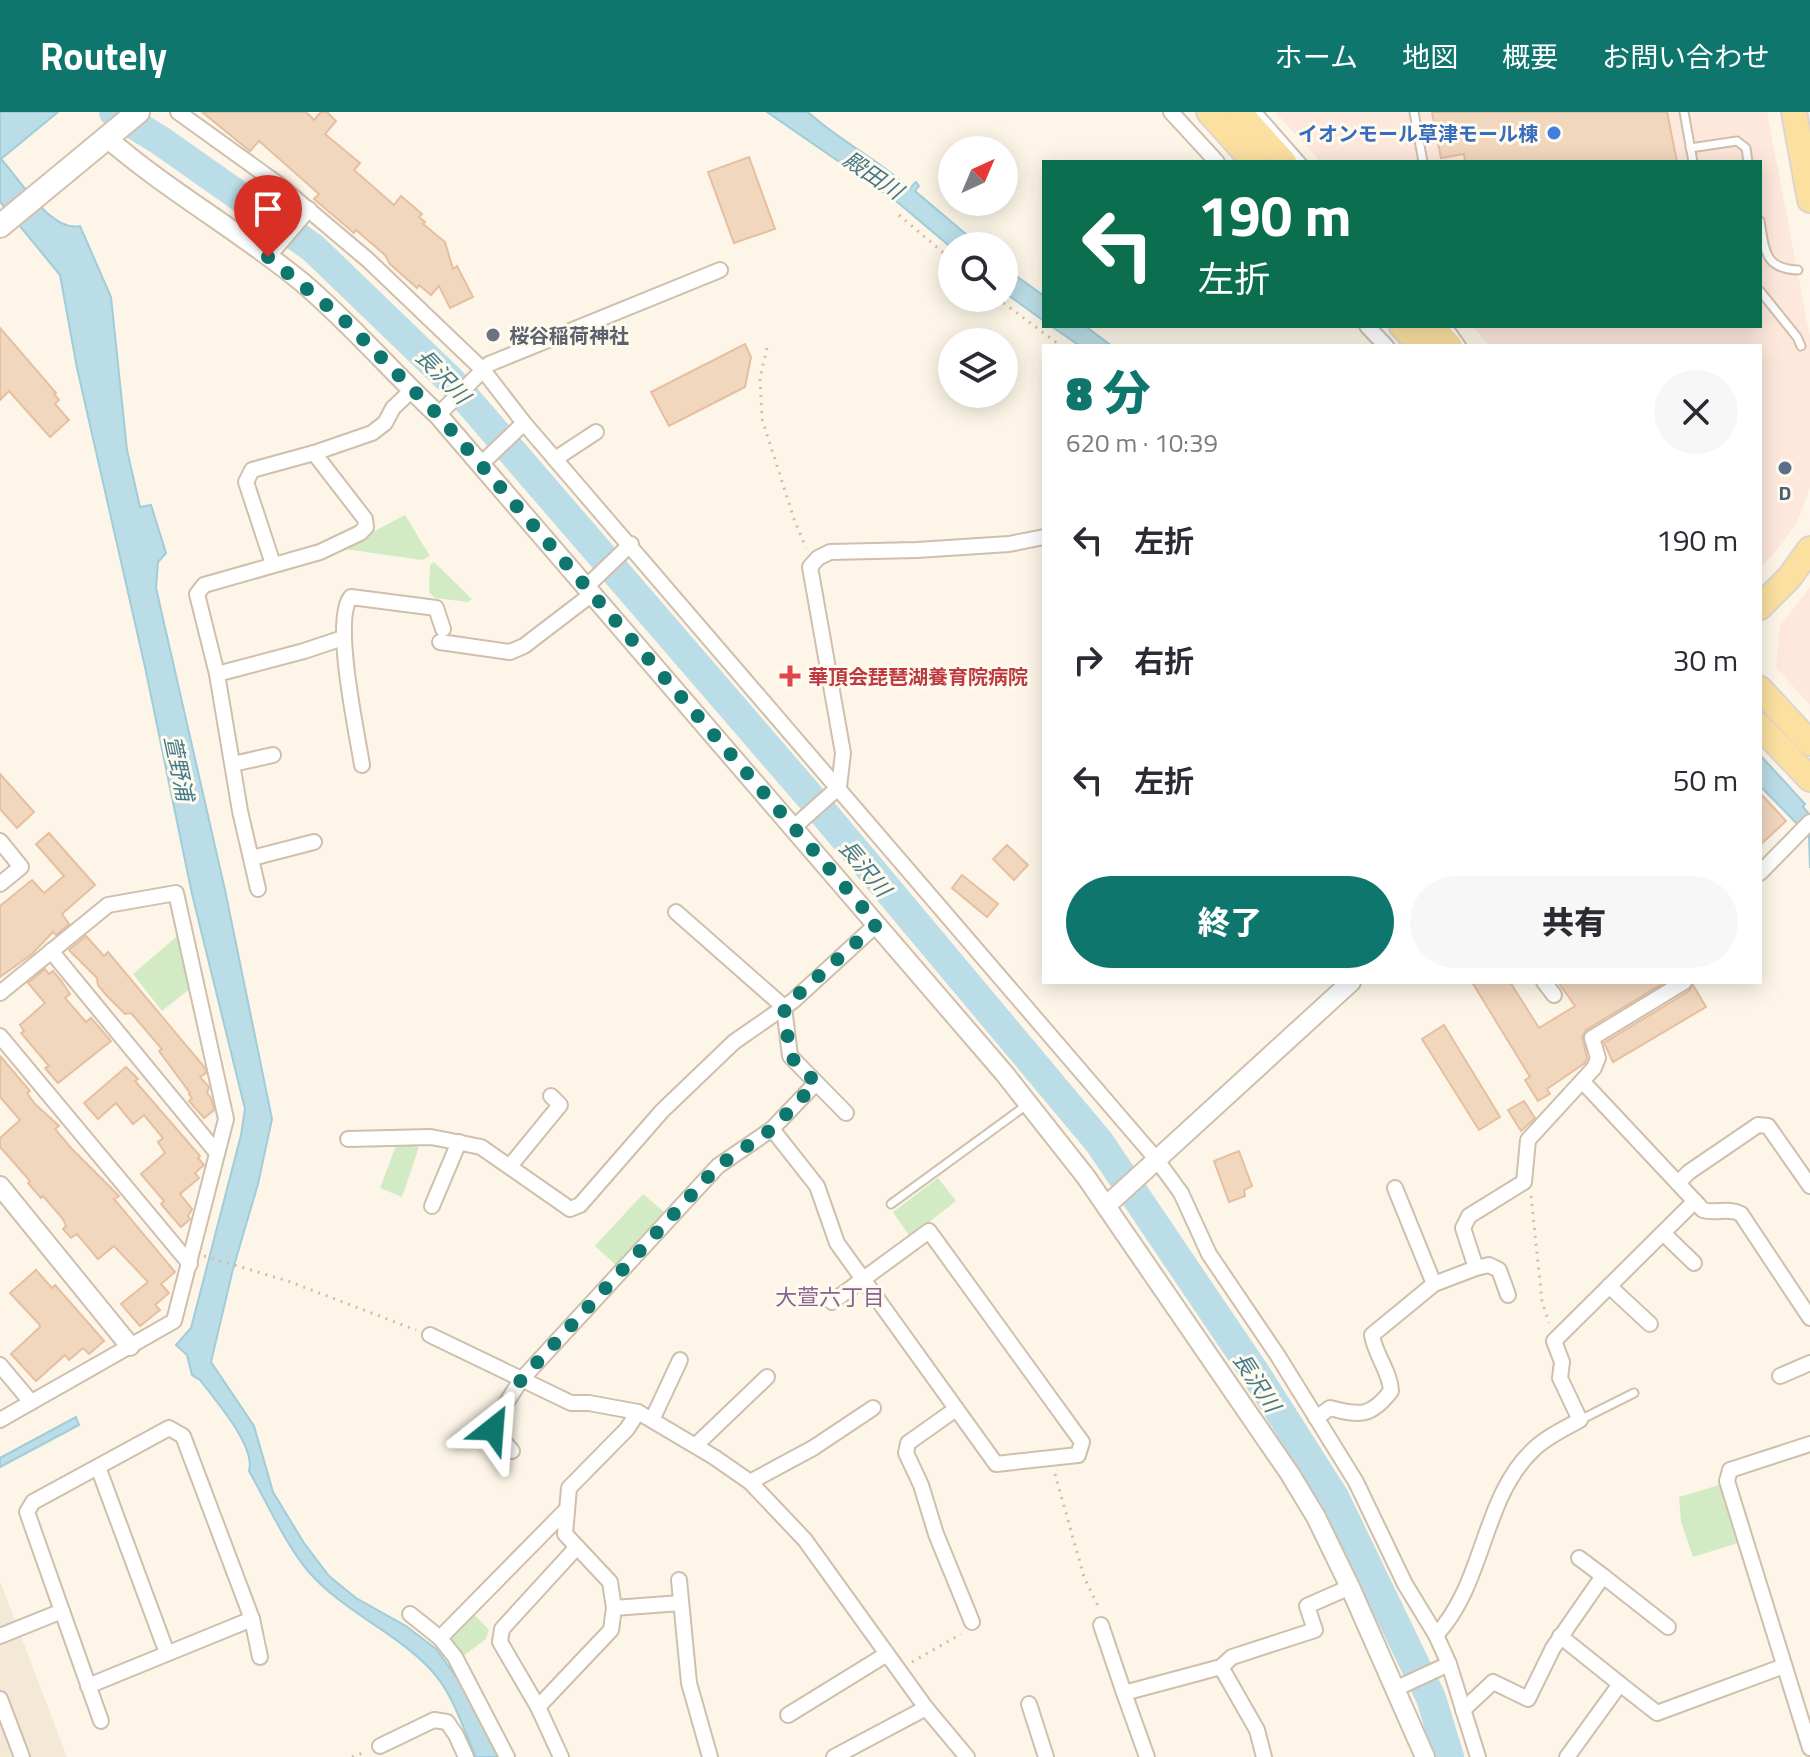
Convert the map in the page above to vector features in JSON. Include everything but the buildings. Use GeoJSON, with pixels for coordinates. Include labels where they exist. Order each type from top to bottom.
{"type":"FeatureCollection","features":[{"type":"Feature","properties":{"kind":"main road"},"geometry":{"type":"LineString","coordinates":[[5,222],[138,112]]}},
{"type":"Feature","properties":{"kind":"main road"},"geometry":{"type":"LineString","coordinates":[[1209,112],[1252,160]]}},
{"type":"Feature","properties":{"kind":"main road"},"geometry":{"type":"LineString","coordinates":[[1239,112],[1282,160]]}},
{"type":"Feature","properties":{"kind":"main road"},"geometry":{"type":"LineString","coordinates":[[1794,112],[1805,146],[1810,200]]}},
{"type":"Feature","properties":{"kind":"main road"},"geometry":{"type":"LineString","coordinates":[[1404,328],[1418,344]]}},
{"type":"Feature","properties":{"kind":"main road"},"geometry":{"type":"LineString","coordinates":[[1434,328],[1448,344]]}},
{"type":"Feature","properties":{"kind":"main road"},"geometry":{"type":"LineString","coordinates":[[1762,605],[1789,578],[1810,549]]}},
{"type":"Feature","properties":{"kind":"main road"},"geometry":{"type":"LineString","coordinates":[[1762,691],[1810,743]]}},
{"type":"Feature","properties":{"kind":"main road"},"geometry":{"type":"LineString","coordinates":[[1762,728],[1810,779]]}},
{"type":"Feature","properties":{"kind":"street"},"geometry":{"type":"LineString","coordinates":[[178,112],[368,260],[479,374],[520,427],[555,459],[836,789],[1061,1045],[1181,1193],[1209,1254],[1356,1482],[1405,1584],[1436,1635],[1478,1757]]}},
{"type":"Feature","properties":{"kind":"street"},"geometry":{"type":"LineString","coordinates":[[1171,112],[1215,160]]}},
{"type":"Feature","properties":{"kind":"street"},"geometry":{"type":"LineString","coordinates":[[109,136],[148,173],[272,252],[412,390],[441,412],[797,824],[1111,1202],[1316,1517],[1400,1687],[1425,1757]]}},
{"type":"Feature","properties":{"kind":"street"},"geometry":{"type":"LineString","coordinates":[[272,252],[306,212]]}},
{"type":"Feature","properties":{"kind":"street"},"geometry":{"type":"LineString","coordinates":[[441,412],[489,364],[720,270]]}},
{"type":"Feature","properties":{"kind":"street"},"geometry":{"type":"LineString","coordinates":[[1369,328],[1384,344]]}},
{"type":"Feature","properties":{"kind":"street"},"geometry":{"type":"LineString","coordinates":[[273,564],[246,482],[252,470],[372,433],[385,423],[393,408],[412,390]]}},
{"type":"Feature","properties":{"kind":"street"},"geometry":{"type":"LineString","coordinates":[[483,462],[520,427]]}},
{"type":"Feature","properties":{"kind":"street"},"geometry":{"type":"LineString","coordinates":[[555,459],[596,432]]}},
{"type":"Feature","properties":{"kind":"street"},"geometry":{"type":"LineString","coordinates":[[258,889],[240,811],[217,674],[197,594],[204,585],[320,552],[360,533],[366,527],[365,519],[314,453]]}},
{"type":"Feature","properties":{"kind":"street"},"geometry":{"type":"LineString","coordinates":[[797,824],[836,789],[843,753],[810,567],[830,552],[1009,544],[1042,537]]}},
{"type":"Feature","properties":{"kind":"street"},"geometry":{"type":"LineString","coordinates":[[362,765],[343,638],[345,604],[351,597],[436,608],[442,636],[510,652],[524,646],[590,587],[628,547]]}},
{"type":"Feature","properties":{"kind":"street"},"geometry":{"type":"LineString","coordinates":[[217,674],[343,638]]}},
{"type":"Feature","properties":{"kind":"street"},"geometry":{"type":"LineString","coordinates":[[233,764],[273,755]]}},
{"type":"Feature","properties":{"kind":"street"},"geometry":{"type":"LineString","coordinates":[[1762,871],[1805,828]]}},
{"type":"Feature","properties":{"kind":"street"},"geometry":{"type":"LineString","coordinates":[[0,841],[21,867],[0,884]]}},
{"type":"Feature","properties":{"kind":"street"},"geometry":{"type":"LineString","coordinates":[[252,858],[314,842]]}},
{"type":"Feature","properties":{"kind":"street"},"geometry":{"type":"LineString","coordinates":[[0,993],[108,905],[176,893],[226,1119],[174,1321],[0,1420]]}},
{"type":"Feature","properties":{"kind":"street"},"geometry":{"type":"LineString","coordinates":[[676,912],[784,1007],[790,1056],[846,1113]]}},
{"type":"Feature","properties":{"kind":"street"},"geometry":{"type":"LineString","coordinates":[[348,1139],[431,1137],[481,1147],[570,1209],[580,1205],[662,1111],[734,1042],[784,1007],[877,924]]}},
{"type":"Feature","properties":{"kind":"street"},"geometry":{"type":"LineString","coordinates":[[51,951],[217,1153]]}},
{"type":"Feature","properties":{"kind":"street"},"geometry":{"type":"LineString","coordinates":[[1111,1202],[1349,984]]}},
{"type":"Feature","properties":{"kind":"street"},"geometry":{"type":"LineString","coordinates":[[1546,984],[1554,995]]}},
{"type":"Feature","properties":{"kind":"street"},"geometry":{"type":"LineString","coordinates":[[1476,1268],[1463,1228],[1469,1216],[1524,1182],[1528,1140],[1594,1068],[1598,1058],[1592,1038],[1681,984]]}},
{"type":"Feature","properties":{"kind":"street"},"geometry":{"type":"LineString","coordinates":[[0,1036],[190,1264]]}},
{"type":"Feature","properties":{"kind":"street"},"geometry":{"type":"LineString","coordinates":[[1583,1082],[1703,1210],[1734,1210],[1741,1214],[1810,1318]]}},
{"type":"Feature","properties":{"kind":"street"},"geometry":{"type":"LineString","coordinates":[[512,1451],[493,1429],[494,1422],[521,1380],[718,1166],[772,1129],[816,1083]]}},
{"type":"Feature","properties":{"kind":"street"},"geometry":{"type":"LineString","coordinates":[[510,1166],[560,1105],[551,1096]]}},
{"type":"Feature","properties":{"kind":"street"},"geometry":{"type":"LineString","coordinates":[[1678,1183],[1689,1172],[1758,1125],[1768,1126],[1810,1186]]}},
{"type":"Feature","properties":{"kind":"street"},"geometry":{"type":"LineString","coordinates":[[772,1129],[817,1186],[837,1243],[862,1279],[996,1464],[1078,1455],[1082,1442],[929,1231],[862,1279],[832,1302]]}},
{"type":"Feature","properties":{"kind":"street"},"geometry":{"type":"LineString","coordinates":[[432,1206],[459,1142]]}},
{"type":"Feature","properties":{"kind":"street"},"geometry":{"type":"LineString","coordinates":[[0,1186],[130,1346]]}},
{"type":"Feature","properties":{"kind":"street"},"geometry":{"type":"LineString","coordinates":[[1395,1188],[1434,1284]]}},
{"type":"Feature","properties":{"kind":"street"},"geometry":{"type":"LineString","coordinates":[[1436,1635],[1448,1623],[1471,1580],[1504,1493],[1519,1465],[1534,1448],[1580,1420],[1560,1378],[1562,1362],[1554,1341],[1695,1201]]}},
{"type":"Feature","properties":{"kind":"street"},"geometry":{"type":"LineString","coordinates":[[1663,1233],[1694,1263]]}},
{"type":"Feature","properties":{"kind":"street"},"geometry":{"type":"LineString","coordinates":[[1316,1418],[1330,1408],[1353,1415],[1369,1412],[1382,1403],[1391,1391],[1391,1383],[1374,1348],[1372,1335],[1434,1284],[1489,1265],[1499,1270],[1508,1295]]}},
{"type":"Feature","properties":{"kind":"street"},"geometry":{"type":"LineString","coordinates":[[1609,1286],[1650,1324]]}},
{"type":"Feature","properties":{"kind":"street"},"geometry":{"type":"LineString","coordinates":[[430,1335],[571,1403],[638,1412],[696,1445],[750,1482],[805,1540],[926,1708],[967,1757]]}},
{"type":"Feature","properties":{"kind":"street"},"geometry":{"type":"LineString","coordinates":[[652,1420],[680,1360]]}},
{"type":"Feature","properties":{"kind":"street"},"geometry":{"type":"LineString","coordinates":[[1780,1376],[1810,1363]]}},
{"type":"Feature","properties":{"kind":"street"},"geometry":{"type":"LineString","coordinates":[[0,1365],[31,1402]]}},
{"type":"Feature","properties":{"kind":"street"},"geometry":{"type":"LineString","coordinates":[[696,1445],[767,1377]]}},
{"type":"Feature","properties":{"kind":"street"},"geometry":{"type":"LineString","coordinates":[[750,1482],[813,1448],[873,1408]]}},
{"type":"Feature","properties":{"kind":"street"},"geometry":{"type":"LineString","coordinates":[[956,1409],[908,1443],[906,1453],[972,1622]]}},
{"type":"Feature","properties":{"kind":"street"},"geometry":{"type":"LineString","coordinates":[[538,1707],[611,1630],[614,1608],[610,1582],[565,1534],[569,1488],[627,1429],[638,1412]]}},
{"type":"Feature","properties":{"kind":"street"},"geometry":{"type":"LineString","coordinates":[[101,1721],[27,1512],[33,1502],[169,1428],[183,1436],[252,1619],[260,1657]]}},
{"type":"Feature","properties":{"kind":"street"},"geometry":{"type":"LineString","coordinates":[[1810,1444],[1730,1470],[1727,1481],[1810,1748]]}},
{"type":"Feature","properties":{"kind":"street"},"geometry":{"type":"LineString","coordinates":[[98,1467],[167,1653]]}},
{"type":"Feature","properties":{"kind":"street"},"geometry":{"type":"LineString","coordinates":[[440,1638],[567,1509]]}},
{"type":"Feature","properties":{"kind":"street"},"geometry":{"type":"LineString","coordinates":[[561,1757],[538,1707],[500,1642],[502,1629],[577,1547]]}},
{"type":"Feature","properties":{"kind":"street"},"geometry":{"type":"LineString","coordinates":[[1579,1558],[1668,1627]]}},
{"type":"Feature","properties":{"kind":"street"},"geometry":{"type":"LineString","coordinates":[[1463,1710],[1493,1682],[1528,1699],[1560,1636],[1603,1576]]}},
{"type":"Feature","properties":{"kind":"street"},"geometry":{"type":"LineString","coordinates":[[679,1580],[689,1683],[710,1757]]}},
{"type":"Feature","properties":{"kind":"street"},"geometry":{"type":"LineString","coordinates":[[1124,1693],[1221,1667],[1232,1657],[1315,1630],[1307,1606],[1350,1587]]}},
{"type":"Feature","properties":{"kind":"street"},"geometry":{"type":"LineString","coordinates":[[614,1608],[681,1603]]}},
{"type":"Feature","properties":{"kind":"street"},"geometry":{"type":"LineString","coordinates":[[0,1636],[62,1611]]}},
{"type":"Feature","properties":{"kind":"street"},"geometry":{"type":"LineString","coordinates":[[410,1614],[440,1638],[455,1657],[507,1757]]}},
{"type":"Feature","properties":{"kind":"street"},"geometry":{"type":"LineString","coordinates":[[88,1686],[252,1619]]}},
{"type":"Feature","properties":{"kind":"street"},"geometry":{"type":"LineString","coordinates":[[1101,1625],[1147,1757]]}},
{"type":"Feature","properties":{"kind":"street"},"geometry":{"type":"LineString","coordinates":[[1560,1636],[1657,1713],[1784,1666]]}},
{"type":"Feature","properties":{"kind":"street"},"geometry":{"type":"LineString","coordinates":[[788,1715],[887,1654]]}},
{"type":"Feature","properties":{"kind":"street"},"geometry":{"type":"LineString","coordinates":[[1400,1687],[1445,1666]]}},
{"type":"Feature","properties":{"kind":"street"},"geometry":{"type":"LineString","coordinates":[[1221,1667],[1257,1730],[1264,1757]]}},
{"type":"Feature","properties":{"kind":"street"},"geometry":{"type":"LineString","coordinates":[[1567,1757],[1620,1684]]}},
{"type":"Feature","properties":{"kind":"street"},"geometry":{"type":"LineString","coordinates":[[0,1699],[4,1724],[22,1757]]}},
{"type":"Feature","properties":{"kind":"street"},"geometry":{"type":"LineString","coordinates":[[1029,1704],[1046,1757]]}},
{"type":"Feature","properties":{"kind":"street"},"geometry":{"type":"LineString","coordinates":[[834,1757],[926,1708]]}},
{"type":"Feature","properties":{"kind":"street"},"geometry":{"type":"LineString","coordinates":[[380,1746],[434,1720],[447,1722],[466,1757]]}},
{"type":"Feature","properties":{"kind":"lane"},"geometry":{"type":"LineString","coordinates":[[1258,112],[1300,160]]}},
{"type":"Feature","properties":{"kind":"lane"},"geometry":{"type":"LineString","coordinates":[[1414,112],[1423,160]]}},
{"type":"Feature","properties":{"kind":"lane"},"geometry":{"type":"LineString","coordinates":[[1684,112],[1693,160]]}},
{"type":"Feature","properties":{"kind":"lane"},"geometry":{"type":"LineString","coordinates":[[1690,148],[1737,141],[1746,148],[1748,160]]}},
{"type":"Feature","properties":{"kind":"lane"},"geometry":{"type":"LineString","coordinates":[[1762,229],[1769,259],[1777,267],[1798,270]]}},
{"type":"Feature","properties":{"kind":"lane"},"geometry":{"type":"LineString","coordinates":[[1762,293],[1801,346]]}},
{"type":"Feature","properties":{"kind":"lane"},"geometry":{"type":"LineString","coordinates":[[891,1204],[1028,1103]]}},
{"type":"Feature","properties":{"kind":"lane"},"geometry":{"type":"LineString","coordinates":[[1580,1420],[1634,1393]]}},
{"type":"Feature","properties":{"kind":"path"},"geometry":{"type":"LineString","coordinates":[[899,215],[938,248]]}},
{"type":"Feature","properties":{"kind":"path"},"geometry":{"type":"LineString","coordinates":[[1016,312],[1058,344]]}},
{"type":"Feature","properties":{"kind":"path"},"geometry":{"type":"LineString","coordinates":[[767,348],[760,378],[762,419],[794,519],[805,543],[810,567]]}},
{"type":"Feature","properties":{"kind":"path"},"geometry":{"type":"LineString","coordinates":[[1524,1182],[1531,1194],[1542,1301],[1554,1341]]}},
{"type":"Feature","properties":{"kind":"path"},"geometry":{"type":"LineString","coordinates":[[203,1256],[237,1264],[430,1335]]}},
{"type":"Feature","properties":{"kind":"path"},"geometry":{"type":"LineString","coordinates":[[1051,1458],[1084,1577],[1100,1610],[1101,1625]]}},
{"type":"Feature","properties":{"kind":"path"},"geometry":{"type":"LineString","coordinates":[[898,1669],[961,1634],[972,1622]]}},
{"type":"Feature","properties":{"kind":"shaded area"},"geometry":{"type":"Polygon","coordinates":[[[1275,112],[1767,112],[1810,337],[1810,488],[1797,522],[1778,549],[1762,566],[1762,344],[1488,344],[1474,328],[1762,328],[1762,160],[1319,160],[1275,112]]]}},
{"type":"Feature","properties":{"kind":"shaded area"},"geometry":{"type":"Polygon","coordinates":[[[1810,587],[1810,705],[1776,668],[1780,626],[1810,587]]]}},
{"type":"Feature","properties":{"kind":"shaded area"},"geometry":{"type":"Polygon","coordinates":[[[0,1581],[67,1757],[0,1757],[0,1581]]]}},
{"type":"Feature","properties":{"kind":"green space"},"geometry":{"type":"Polygon","coordinates":[[[405,515],[430,556],[422,560],[345,549],[344,547],[405,515]]]}},
{"type":"Feature","properties":{"kind":"green space"},"geometry":{"type":"Polygon","coordinates":[[[434,562],[472,599],[468,602],[435,598],[429,592],[430,565],[434,562]]]}},
{"type":"Feature","properties":{"kind":"green space"},"geometry":{"type":"Polygon","coordinates":[[[176,937],[180,937],[191,988],[162,1011],[133,974],[176,937]]]}},
{"type":"Feature","properties":{"kind":"green space"},"geometry":{"type":"Polygon","coordinates":[[[397,1143],[419,1147],[402,1197],[380,1188],[397,1143]]]}},
{"type":"Feature","properties":{"kind":"green space"},"geometry":{"type":"Polygon","coordinates":[[[938,1178],[956,1201],[910,1237],[893,1212],[938,1178]]]}},
{"type":"Feature","properties":{"kind":"green space"},"geometry":{"type":"Polygon","coordinates":[[[643,1194],[664,1212],[616,1265],[595,1246],[643,1194]]]}},
{"type":"Feature","properties":{"kind":"green space"},"geometry":{"type":"Polygon","coordinates":[[[1719,1485],[1738,1543],[1693,1557],[1681,1522],[1679,1497],[1719,1485]]]}},
{"type":"Feature","properties":{"kind":"green space"},"geometry":{"type":"Polygon","coordinates":[[[472,1612],[489,1630],[486,1639],[462,1657],[446,1637],[472,1612]]]}},
{"type":"Feature","properties":{"kind":"water","name":"萱野浦"},"geometry":{"type":"Polygon","coordinates":[[[0,112],[58,112],[1,159],[47,213],[69,226],[80,226],[111,297],[127,450],[140,507],[151,505],[166,553],[158,562],[156,588],[225,890],[272,1119],[211,1362],[254,1426],[273,1492],[304,1543],[329,1576],[356,1598],[406,1626],[436,1649],[463,1686],[498,1757],[476,1757],[439,1679],[417,1656],[337,1598],[308,1571],[284,1536],[249,1471],[250,1461],[241,1436],[200,1380],[192,1375],[187,1355],[176,1345],[191,1328],[245,1109],[192,894],[145,667],[77,368],[60,275],[0,202],[0,112]]]}},
{"type":"Feature","properties":{"kind":"water","name":"殿田川"},"geometry":{"type":"Polygon","coordinates":[[[767,112],[808,112],[909,189],[916,182],[919,186],[915,191],[938,210],[938,216],[945,216],[963,232],[938,232],[938,236],[896,201],[767,112]]]}},
{"type":"Feature","properties":{"kind":"water"},"geometry":{"type":"Polygon","coordinates":[[[1018,277],[1042,295],[1042,320],[1018,302],[1018,277]]]}},
{"type":"Feature","properties":{"kind":"water"},"geometry":{"type":"Polygon","coordinates":[[[1054,328],[1088,328],[1109,344],[1077,344],[1054,328]]]}},
{"type":"Feature","properties":{"kind":"water"},"geometry":{"type":"Polygon","coordinates":[[[1762,757],[1805,804],[1803,807],[1810,815],[1810,868],[1809,836],[1762,788],[1762,757]]]}},
{"type":"Feature","properties":{"kind":"water"},"geometry":{"type":"Polygon","coordinates":[[[76,1417],[79,1425],[0,1467],[0,1458],[76,1417]]]}},
{"type":"Feature","properties":{"kind":"waterway","name":"長沢川"},"geometry":{"type":"LineString","coordinates":[[114,112],[161,141],[313,248],[451,381],[811,798],[1099,1142],[1257,1376],[1334,1497],[1431,1698],[1449,1757]]}},
{"type":"Feature","properties":{"kind":"place","name":"イオンモール草津モール棟"},"geometry":{"type":"Point","coordinates":[1554,133]}},
{"type":"Feature","properties":{"kind":"place","name":"桜谷稲荷神社"},"geometry":{"type":"Point","coordinates":[493,335]}},
{"type":"Feature","properties":{"kind":"place","name":"D"},"geometry":{"type":"Point","coordinates":[1785,468]}},
{"type":"Feature","properties":{"kind":"place","name":"華頂会琵琶湖養育院病院"},"geometry":{"type":"Point","coordinates":[790,676]}},
{"type":"Feature","properties":{"kind":"district","name":"大萱六丁目"},"geometry":{"type":"Point","coordinates":[830,1297]}},
{"type":"Feature","properties":{"kind":"route"},"geometry":{"type":"LineString","coordinates":[[268,257],[301,281],[342,318],[438,415],[877,924],[784,1007],[790,1056],[816,1083],[772,1129],[718,1166],[604,1288],[521,1380],[494,1422],[493,1429]]}}]}
